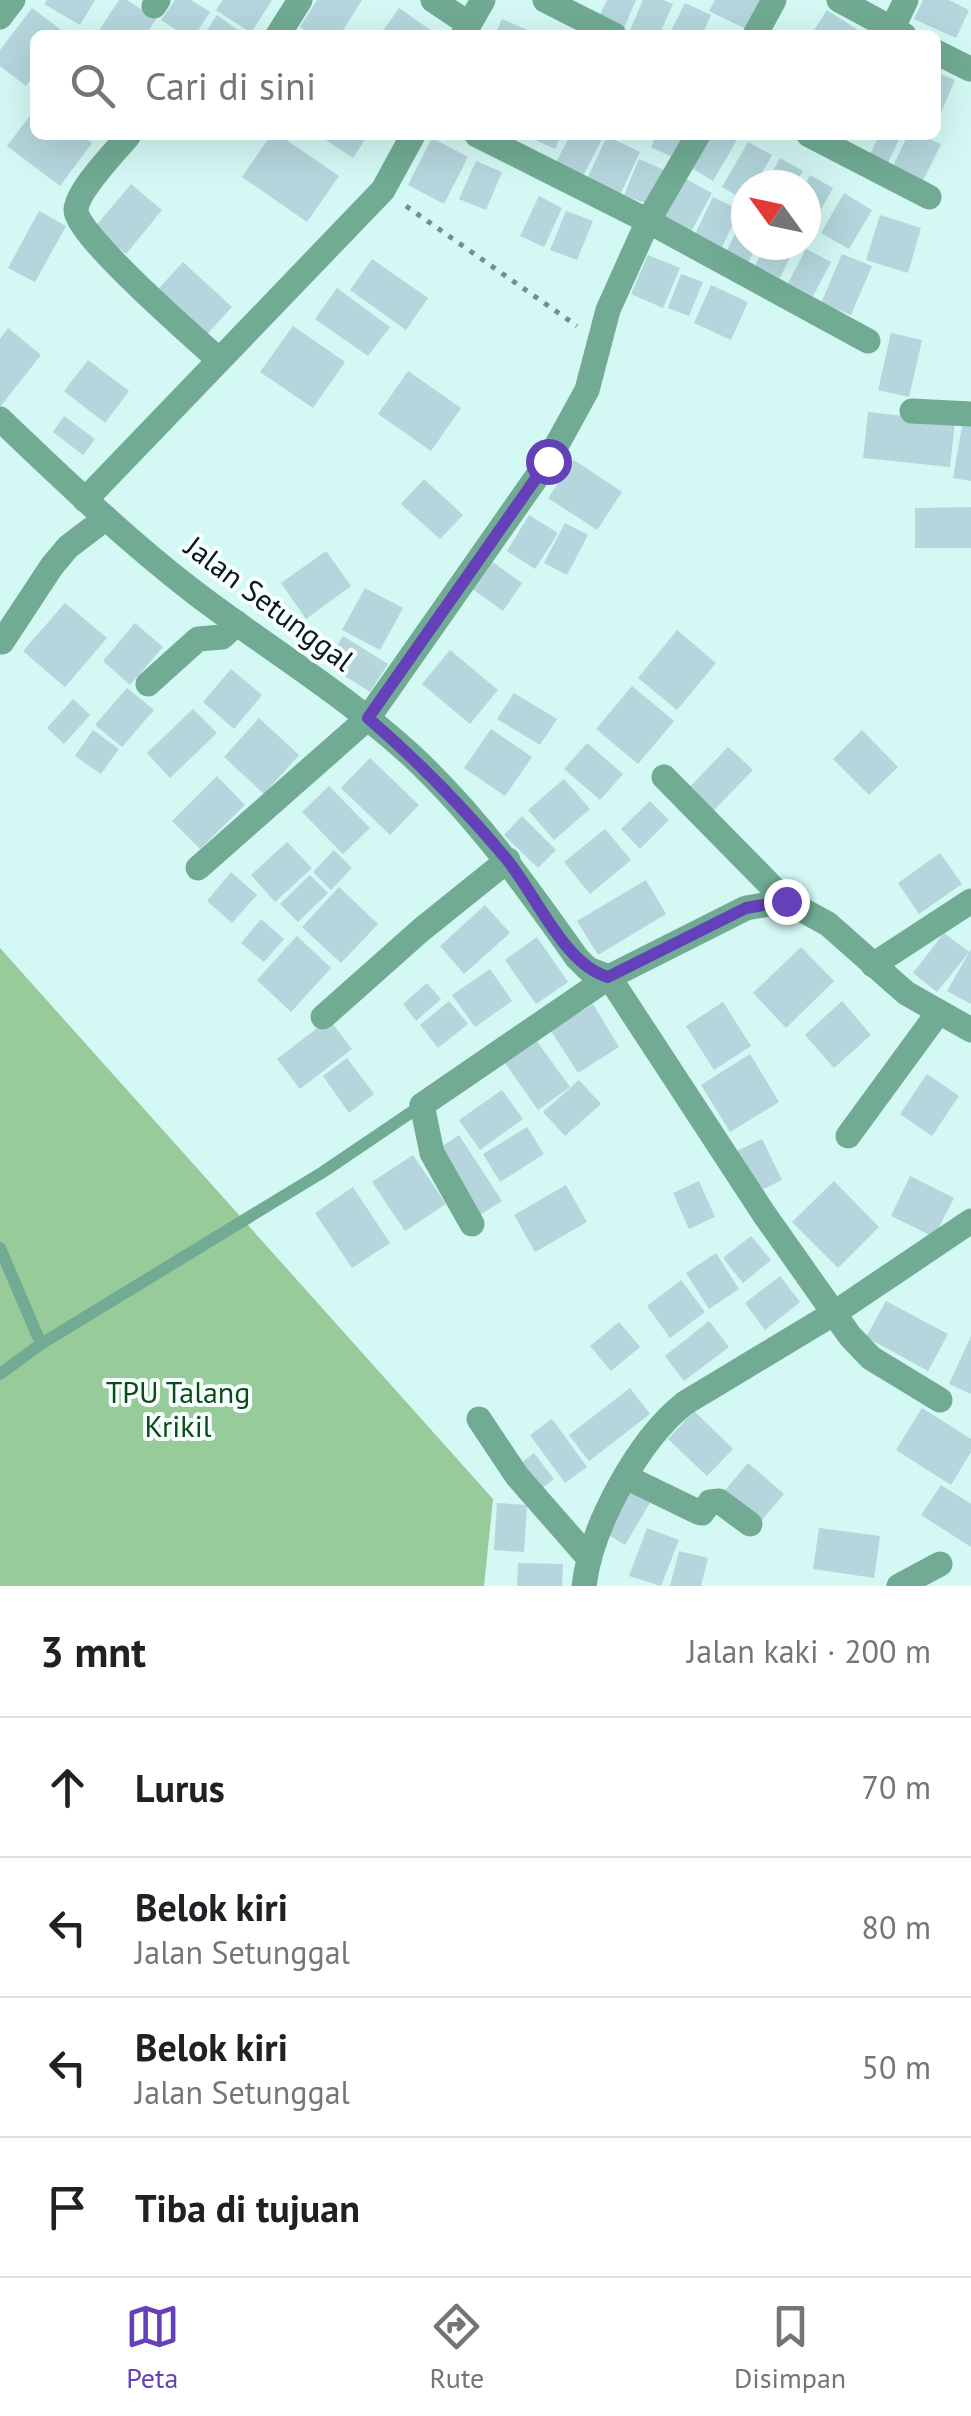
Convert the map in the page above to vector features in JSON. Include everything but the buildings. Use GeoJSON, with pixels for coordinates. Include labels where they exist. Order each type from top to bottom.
{"type":"FeatureCollection","features":[{"type":"Feature","properties":{"kind":"street"},"geometry":{"type":"LineString","coordinates":[[0,16],[13,0]]}},
{"type":"Feature","properties":{"kind":"street"},"geometry":{"type":"LineString","coordinates":[[281,30],[300,0]]}},
{"type":"Feature","properties":{"kind":"street"},"geometry":{"type":"LineString","coordinates":[[433,0],[466,30],[482,0]]}},
{"type":"Feature","properties":{"kind":"street"},"geometry":{"type":"LineString","coordinates":[[545,0],[604,30]]}},
{"type":"Feature","properties":{"kind":"street"},"geometry":{"type":"LineString","coordinates":[[758,30],[774,0]]}},
{"type":"Feature","properties":{"kind":"street"},"geometry":{"type":"LineString","coordinates":[[839,0],[894,30]]}},
{"type":"Feature","properties":{"kind":"street"},"geometry":{"type":"LineString","coordinates":[[898,30],[906,0]]}},
{"type":"Feature","properties":{"kind":"street"},"geometry":{"type":"LineString","coordinates":[[941,54],[970,69]]}},
{"type":"Feature","properties":{"kind":"street"},"geometry":{"type":"LineString","coordinates":[[125,140],[84,191],[77,204],[78,218],[127,275],[218,360]]}},
{"type":"Feature","properties":{"kind":"street"},"geometry":{"type":"LineString","coordinates":[[85,500],[383,190],[410,140]]}},
{"type":"Feature","properties":{"kind":"street"},"geometry":{"type":"LineString","coordinates":[[487,140],[648,222],[868,342]]}},
{"type":"Feature","properties":{"kind":"street"},"geometry":{"type":"LineString","coordinates":[[198,868],[368,718],[548,461],[587,390],[608,310],[648,222],[695,140]]}},
{"type":"Feature","properties":{"kind":"street"},"geometry":{"type":"LineString","coordinates":[[819,140],[929,196]]}},
{"type":"Feature","properties":{"kind":"street"},"geometry":{"type":"LineString","coordinates":[[912,412],[971,414]]}},
{"type":"Feature","properties":{"kind":"street","name":"Jalan Setunggal"},"geometry":{"type":"LineString","coordinates":[[0,420],[167,570],[368,718],[436,780],[508,860],[577,958],[588,969],[608,977],[764,1214],[850,1336],[871,1358],[940,1400]]}},
{"type":"Feature","properties":{"kind":"street"},"geometry":{"type":"LineString","coordinates":[[2,642],[52,566],[68,547],[106,518]]}},
{"type":"Feature","properties":{"kind":"street"},"geometry":{"type":"LineString","coordinates":[[148,684],[198,638],[222,636],[237,623]]}},
{"type":"Feature","properties":{"kind":"street"},"geometry":{"type":"LineString","coordinates":[[664,777],[786,901],[828,924],[873,966],[938,1013],[971,1030]]}},
{"type":"Feature","properties":{"kind":"street"},"geometry":{"type":"LineString","coordinates":[[323,1017],[420,930],[508,860]]}},
{"type":"Feature","properties":{"kind":"street"},"geometry":{"type":"LineString","coordinates":[[472,1224],[432,1153],[422,1104],[608,977],[746,908],[786,901]]}},
{"type":"Feature","properties":{"kind":"street"},"geometry":{"type":"LineString","coordinates":[[873,966],[971,901]]}},
{"type":"Feature","properties":{"kind":"street"},"geometry":{"type":"LineString","coordinates":[[848,1136],[938,1013]]}},
{"type":"Feature","properties":{"kind":"street"},"geometry":{"type":"LineString","coordinates":[[584,1586],[587,1556],[652,1432],[684,1403],[836,1312],[971,1221]]}},
{"type":"Feature","properties":{"kind":"street"},"geometry":{"type":"LineString","coordinates":[[479,1419],[518,1476],[587,1556]]}},
{"type":"Feature","properties":{"kind":"street"},"geometry":{"type":"LineString","coordinates":[[626,1477],[698,1512],[702,1513],[710,1502],[719,1501],[750,1524]]}},
{"type":"Feature","properties":{"kind":"street"},"geometry":{"type":"LineString","coordinates":[[899,1586],[940,1564]]}},
{"type":"Feature","properties":{"kind":"lane"},"geometry":{"type":"LineString","coordinates":[[0,1374],[41,1344],[323,1172],[422,1104]]}},
{"type":"Feature","properties":{"kind":"lane"},"geometry":{"type":"LineString","coordinates":[[0,1248],[41,1344]]}},
{"type":"Feature","properties":{"kind":"path"},"geometry":{"type":"LineString","coordinates":[[383,190],[600,342]]}},
{"type":"Feature","properties":{"kind":"green space","name":"TPU Talang Krikil"},"geometry":{"type":"Polygon","coordinates":[[[0,948],[493,1499],[484,1586],[0,1586],[0,948]]]}},
{"type":"Feature","properties":{"kind":"route"},"geometry":{"type":"LineString","coordinates":[[548,461],[368,718],[436,780],[508,860],[577,958],[595,973],[608,977],[746,908],[786,901]]}}]}
